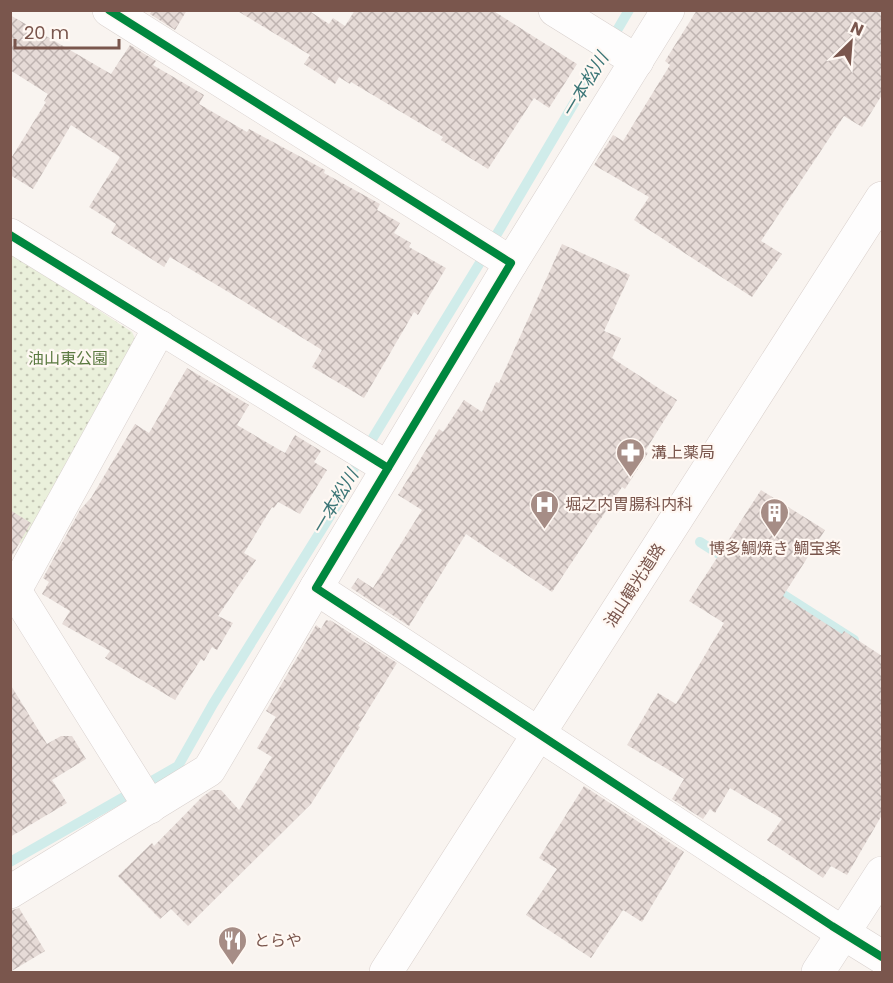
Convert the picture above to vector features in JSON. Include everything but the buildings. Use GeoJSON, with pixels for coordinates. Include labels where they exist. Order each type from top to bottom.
{"type":"FeatureCollection","features":[{"type":"Feature","properties":{"kind":"street"},"geometry":{"type":"LineString","coordinates":[[109,10],[497,254]]}},
{"type":"Feature","properties":{"kind":"street"},"geometry":{"type":"LineString","coordinates":[[555,10],[631,57]]}},
{"type":"Feature","properties":{"kind":"street"},"geometry":{"type":"LineString","coordinates":[[10,892],[141,793],[209,770],[316,588],[372,458],[497,254],[631,57],[668,10]]}},
{"type":"Feature","properties":{"kind":"street","name":"油山観光道路"},"geometry":{"type":"LineString","coordinates":[[386,972],[882,198]]}},
{"type":"Feature","properties":{"kind":"street"},"geometry":{"type":"LineString","coordinates":[[10,235],[372,458]]}},
{"type":"Feature","properties":{"kind":"street"},"geometry":{"type":"LineString","coordinates":[[141,793],[13,587],[160,327]]}},
{"type":"Feature","properties":{"kind":"street"},"geometry":{"type":"LineString","coordinates":[[316,588],[882,957]]}},
{"type":"Feature","properties":{"kind":"street"},"geometry":{"type":"LineString","coordinates":[[818,972],[882,873]]}},
{"type":"Feature","properties":{"kind":"green space","name":"油山東公園"},"geometry":{"type":"Polygon","coordinates":[[[10,252],[132,332],[140,349],[24,543],[10,542],[10,252]]]}},
{"type":"Feature","properties":{"kind":"waterway","name":"一本松川"},"geometry":{"type":"LineString","coordinates":[[10,862],[178,766],[213,704],[345,492],[344,485],[481,261],[629,10]]}},
{"type":"Feature","properties":{"kind":"waterway"},"geometry":{"type":"LineString","coordinates":[[700,542],[730,561]]}},
{"type":"Feature","properties":{"kind":"waterway"},"geometry":{"type":"LineString","coordinates":[[771,587],[854,640]]}},
{"type":"Feature","properties":{"kind":"cycle path"},"geometry":{"type":"LineString","coordinates":[[109,10],[511,263],[388,468]]}},
{"type":"Feature","properties":{"kind":"cycle path"},"geometry":{"type":"LineString","coordinates":[[10,235],[388,468],[316,588],[882,957]]}},
{"type":"Feature","properties":{"kind":"place","name":"溝上薬局"},"geometry":{"type":"Point","coordinates":[630,478]}},
{"type":"Feature","properties":{"kind":"place","name":"堀之内胃腸科内科"},"geometry":{"type":"Point","coordinates":[544,530]}},
{"type":"Feature","properties":{"kind":"place","name":"博多鯛焼き 鯛宝楽"},"geometry":{"type":"Point","coordinates":[775,538]}},
{"type":"Feature","properties":{"kind":"place","name":"とらや"},"geometry":{"type":"Point","coordinates":[233,966]}}]}
